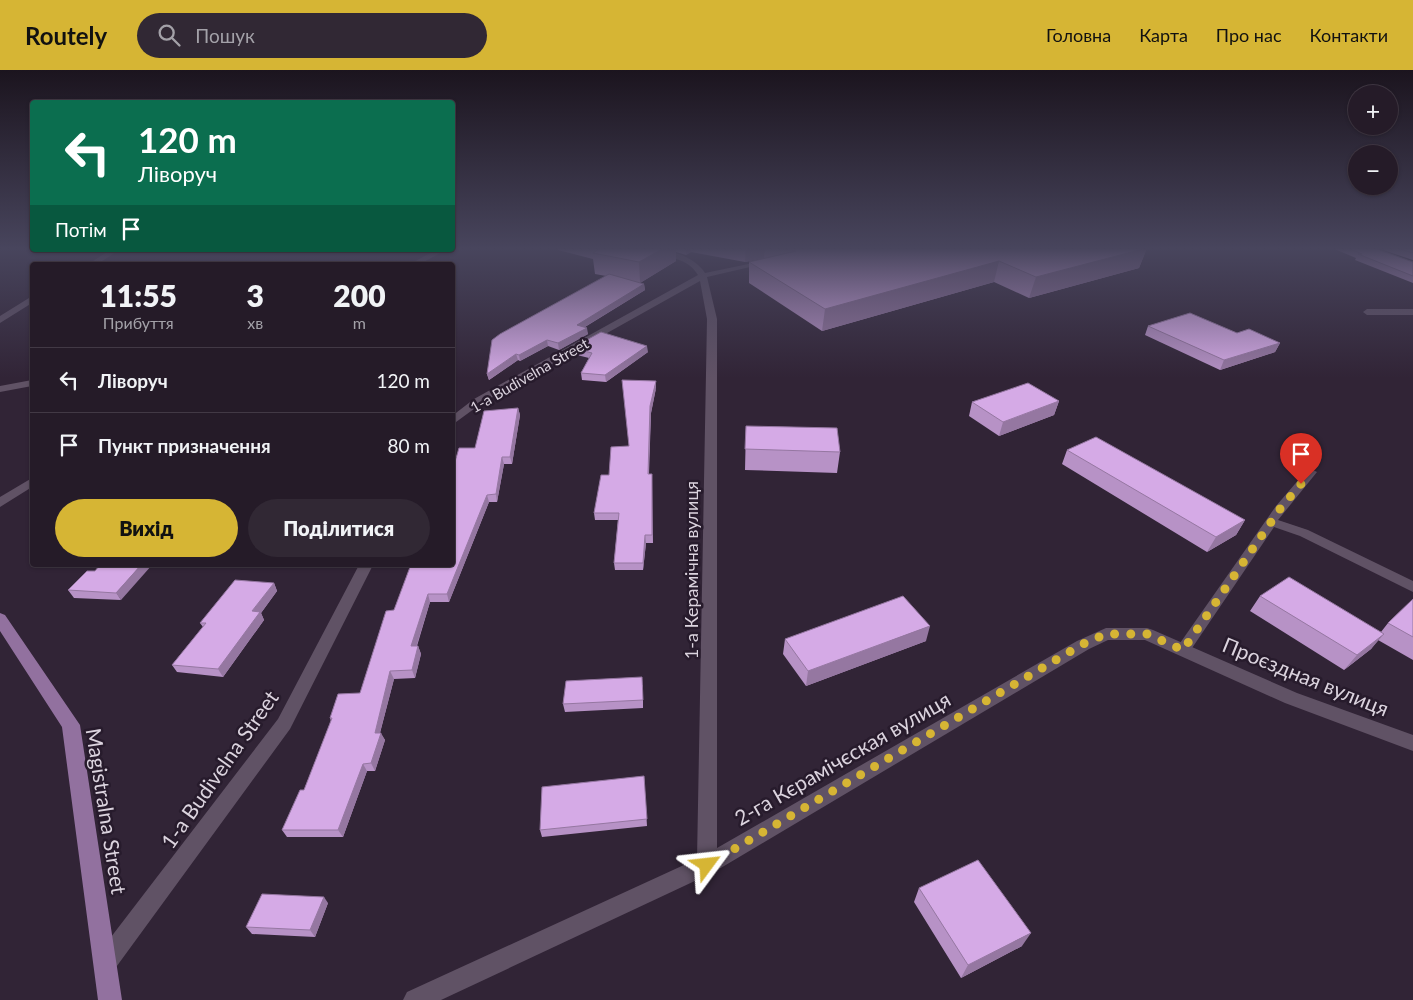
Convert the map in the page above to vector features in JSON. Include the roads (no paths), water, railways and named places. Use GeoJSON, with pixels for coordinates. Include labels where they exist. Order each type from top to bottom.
{"type":"FeatureCollection","features":[{"type":"Feature","properties":{"kind":"main road","name":"Magistralna Street"},"geometry":{"type":"LineString","coordinates":[[0,619],[71,725],[110,1000]]}},
{"type":"Feature","properties":{"kind":"street","name":"1-a Budivelna Street"},"geometry":{"type":"LineString","coordinates":[[455,420],[478,401],[674,291]]}},
{"type":"Feature","properties":{"kind":"street","name":"1-а Керамічна вулиця"},"geometry":{"type":"LineString","coordinates":[[706,291],[712,319],[707,865]]}},
{"type":"Feature","properties":{"kind":"street"},"geometry":{"type":"LineString","coordinates":[[0,503],[30,483]]}},
{"type":"Feature","properties":{"kind":"street","name":"1-a Budivelna Street"},"geometry":{"type":"LineString","coordinates":[[106,962],[284,724],[365,567]]}},
{"type":"Feature","properties":{"kind":"street","name":"2-га Кєрамічєская вулиця"},"geometry":{"type":"LineString","coordinates":[[415,1000],[707,865],[1083,644],[1106,634],[1147,634],[1183,650]]}},
{"type":"Feature","properties":{"kind":"street","name":"Проєздная вулиця"},"geometry":{"type":"LineString","coordinates":[[1183,650],[1291,698],[1413,743]]}},
{"type":"Feature","properties":{"kind":"lane"},"geometry":{"type":"LineString","coordinates":[[0,320],[30,301]]}},
{"type":"Feature","properties":{"kind":"lane"},"geometry":{"type":"LineString","coordinates":[[1367,312],[1413,312]]}},
{"type":"Feature","properties":{"kind":"lane"},"geometry":{"type":"LineString","coordinates":[[0,389],[30,383]]}},
{"type":"Feature","properties":{"kind":"lane"},"geometry":{"type":"LineString","coordinates":[[1183,650],[1271,522],[1311,472]]}},
{"type":"Feature","properties":{"kind":"lane"},"geometry":{"type":"LineString","coordinates":[[1271,522],[1304,534],[1413,587]]}}]}
